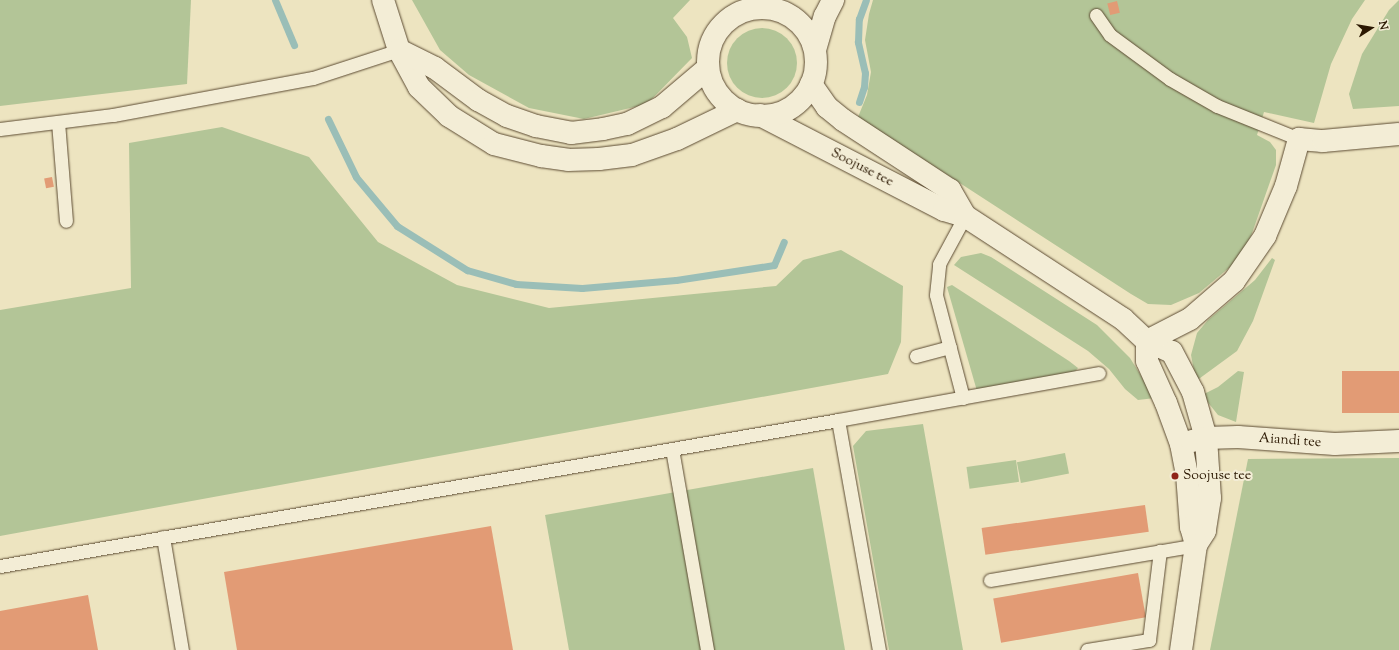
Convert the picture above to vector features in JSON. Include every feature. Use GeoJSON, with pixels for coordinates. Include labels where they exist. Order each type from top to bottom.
{"type":"FeatureCollection","features":[{"type":"Feature","properties":{"kind":"street"},"geometry":{"type":"LineString","coordinates":[[383,0],[399,50],[419,87],[449,116],[494,144],[542,156],[568,160],[598,159],[632,155],[677,139],[737,110]]}},
{"type":"Feature","properties":{"kind":"street"},"geometry":{"type":"LineString","coordinates":[[815,50],[808,34],[796,20],[767,4],[745,10],[728,19],[724,23],[716,32],[709,49],[708,68],[716,90],[723,100],[737,110],[760,115],[771,115],[788,110],[802,99],[811,84],[816,68],[815,50],[825,16],[833,0]]}},
{"type":"Feature","properties":{"kind":"street"},"geometry":{"type":"LineString","coordinates":[[399,50],[435,68],[478,100],[507,116],[536,126],[571,133],[627,124],[662,107],[708,68]]}},
{"type":"Feature","properties":{"kind":"street","name":"Soojuse tee"},"geometry":{"type":"LineString","coordinates":[[811,84],[827,107],[843,120],[950,190],[965,216]]}},
{"type":"Feature","properties":{"kind":"street","name":"Soojuse tee"},"geometry":{"type":"LineString","coordinates":[[760,115],[944,210],[965,216],[1123,319],[1147,340],[1172,352],[1193,392],[1206,438],[1210,498],[1205,530],[1196,545],[1181,650]]}},
{"type":"Feature","properties":{"kind":"street"},"geometry":{"type":"LineString","coordinates":[[1147,340],[1190,319],[1234,282],[1265,236],[1286,186],[1299,139],[1323,141],[1399,134]]}},
{"type":"Feature","properties":{"kind":"street","name":"Soojuse tee"},"geometry":{"type":"LineString","coordinates":[[1147,340],[1147,361],[1166,403],[1181,444],[1187,474],[1191,527],[1196,545]]}},
{"type":"Feature","properties":{"kind":"street","name":"Aiandi tee"},"geometry":{"type":"LineString","coordinates":[[1181,444],[1206,438],[1238,437],[1335,444],[1399,441]]}},
{"type":"Feature","properties":{"kind":"lane"},"geometry":{"type":"LineString","coordinates":[[1096,15],[1110,35],[1170,79],[1217,106],[1299,139]]}},
{"type":"Feature","properties":{"kind":"lane"},"geometry":{"type":"LineString","coordinates":[[0,129],[112,116],[313,78],[399,50]]}},
{"type":"Feature","properties":{"kind":"lane"},"geometry":{"type":"LineString","coordinates":[[58,122],[66,221]]}},
{"type":"Feature","properties":{"kind":"lane"},"geometry":{"type":"LineString","coordinates":[[963,398],[936,295],[939,264],[965,216]]}},
{"type":"Feature","properties":{"kind":"lane"},"geometry":{"type":"LineString","coordinates":[[916,356],[950,347]]}},
{"type":"Feature","properties":{"kind":"lane"},"geometry":{"type":"LineString","coordinates":[[0,566],[1099,373]]}},
{"type":"Feature","properties":{"kind":"lane"},"geometry":{"type":"LineString","coordinates":[[838,420],[879,650]]}},
{"type":"Feature","properties":{"kind":"lane"},"geometry":{"type":"LineString","coordinates":[[672,449],[707,650]]}},
{"type":"Feature","properties":{"kind":"lane"},"geometry":{"type":"LineString","coordinates":[[163,537],[182,650]]}},
{"type":"Feature","properties":{"kind":"lane"},"geometry":{"type":"LineString","coordinates":[[990,580],[1196,545]]}},
{"type":"Feature","properties":{"kind":"lane"},"geometry":{"type":"LineString","coordinates":[[1087,650],[1149,645],[1160,551]]}},
{"type":"Feature","properties":{"kind":"green space"},"geometry":{"type":"Polygon","coordinates":[[[0,0],[191,0],[187,84],[0,106],[0,0]]]}},
{"type":"Feature","properties":{"kind":"green space"},"geometry":{"type":"Polygon","coordinates":[[[412,0],[690,0],[673,18],[687,37],[692,58],[647,104],[584,119],[529,108],[469,75],[440,50],[412,0]]]}},
{"type":"Feature","properties":{"kind":"green space"},"geometry":{"type":"Polygon","coordinates":[[[873,0],[1365,0],[1352,19],[1331,64],[1314,123],[1264,112],[1257,135],[1270,142],[1276,150],[1276,165],[1251,236],[1236,262],[1199,293],[1171,305],[1148,304],[1131,294],[858,117],[867,95],[871,72],[865,40],[873,0]]]}},
{"type":"Feature","properties":{"kind":"green space"},"geometry":{"type":"Polygon","coordinates":[[[1399,0],[1399,106],[1353,109],[1349,94],[1362,54],[1389,10],[1399,0]]]}},
{"type":"Feature","properties":{"kind":"green space"},"geometry":{"type":"Polygon","coordinates":[[[762,28],[775,31],[787,38],[794,50],[797,63],[794,76],[787,88],[775,95],[762,98],[749,95],[737,88],[730,76],[727,63],[730,50],[737,38],[749,31],[762,28]]]}},
{"type":"Feature","properties":{"kind":"green space"},"geometry":{"type":"Polygon","coordinates":[[[222,127],[309,157],[378,242],[457,285],[549,308],[776,286],[803,260],[841,250],[903,286],[901,342],[888,374],[0,536],[0,310],[131,288],[129,143],[222,127]]]}},
{"type":"Feature","properties":{"kind":"green space"},"geometry":{"type":"Polygon","coordinates":[[[981,253],[991,257],[1097,325],[1130,358],[1155,398],[1138,400],[1125,389],[1109,369],[1088,351],[954,265],[961,257],[981,253]]]}},
{"type":"Feature","properties":{"kind":"green space"},"geometry":{"type":"Polygon","coordinates":[[[1272,258],[1275,260],[1253,321],[1237,351],[1196,381],[1191,355],[1197,333],[1208,320],[1255,280],[1272,258]]]}},
{"type":"Feature","properties":{"kind":"green space"},"geometry":{"type":"Polygon","coordinates":[[[952,285],[1078,368],[1073,374],[977,391],[947,287],[952,285]]]}},
{"type":"Feature","properties":{"kind":"green space"},"geometry":{"type":"Polygon","coordinates":[[[1238,371],[1244,372],[1236,422],[1218,415],[1202,395],[1218,387],[1238,371]]]}},
{"type":"Feature","properties":{"kind":"green space"},"geometry":{"type":"Polygon","coordinates":[[[923,424],[963,650],[889,650],[853,446],[866,431],[923,424]]]}},
{"type":"Feature","properties":{"kind":"green space"},"geometry":{"type":"Polygon","coordinates":[[[1065,453],[1069,474],[1021,483],[1017,462],[1065,453]]]}},
{"type":"Feature","properties":{"kind":"green space"},"geometry":{"type":"Polygon","coordinates":[[[1399,458],[1399,650],[1210,650],[1248,459],[1399,458]]]}},
{"type":"Feature","properties":{"kind":"green space"},"geometry":{"type":"Polygon","coordinates":[[[1016,460],[1019,482],[970,489],[966,467],[1016,460]]]}},
{"type":"Feature","properties":{"kind":"green space"},"geometry":{"type":"Polygon","coordinates":[[[813,468],[845,650],[569,650],[545,515],[813,468]]]}},
{"type":"Feature","properties":{"kind":"building"},"geometry":{"type":"Polygon","coordinates":[[[1117,1],[1120,13],[1110,15],[1107,3],[1117,1]]]}},
{"type":"Feature","properties":{"kind":"building"},"geometry":{"type":"Polygon","coordinates":[[[52,177],[54,187],[46,188],[44,179],[52,177]]]}},
{"type":"Feature","properties":{"kind":"building"},"geometry":{"type":"Polygon","coordinates":[[[1342,371],[1399,371],[1399,413],[1342,413],[1342,371]]]}},
{"type":"Feature","properties":{"kind":"building"},"geometry":{"type":"Polygon","coordinates":[[[1145,505],[1149,532],[985,555],[982,528],[1145,505]]]}},
{"type":"Feature","properties":{"kind":"building"},"geometry":{"type":"Polygon","coordinates":[[[491,526],[513,650],[237,650],[224,572],[491,526]]]}},
{"type":"Feature","properties":{"kind":"building"},"geometry":{"type":"Polygon","coordinates":[[[1138,573],[1146,617],[1001,643],[993,599],[1138,573]]]}},
{"type":"Feature","properties":{"kind":"building"},"geometry":{"type":"Polygon","coordinates":[[[88,595],[98,650],[0,650],[0,611],[88,595]]]}},
{"type":"Feature","properties":{"kind":"waterway"},"geometry":{"type":"LineString","coordinates":[[275,0],[294,45]]}},
{"type":"Feature","properties":{"kind":"waterway"},"geometry":{"type":"LineString","coordinates":[[859,102],[864,87],[865,73],[858,42],[859,19],[866,0]]}},
{"type":"Feature","properties":{"kind":"waterway"},"geometry":{"type":"LineString","coordinates":[[328,119],[356,177],[397,226],[467,270],[516,284],[582,288],[676,280],[774,265],[784,242]]}},
{"type":"Feature","properties":{"kind":"place","name":"Soojuse tee"},"geometry":{"type":"Point","coordinates":[1175,476]}}]}
